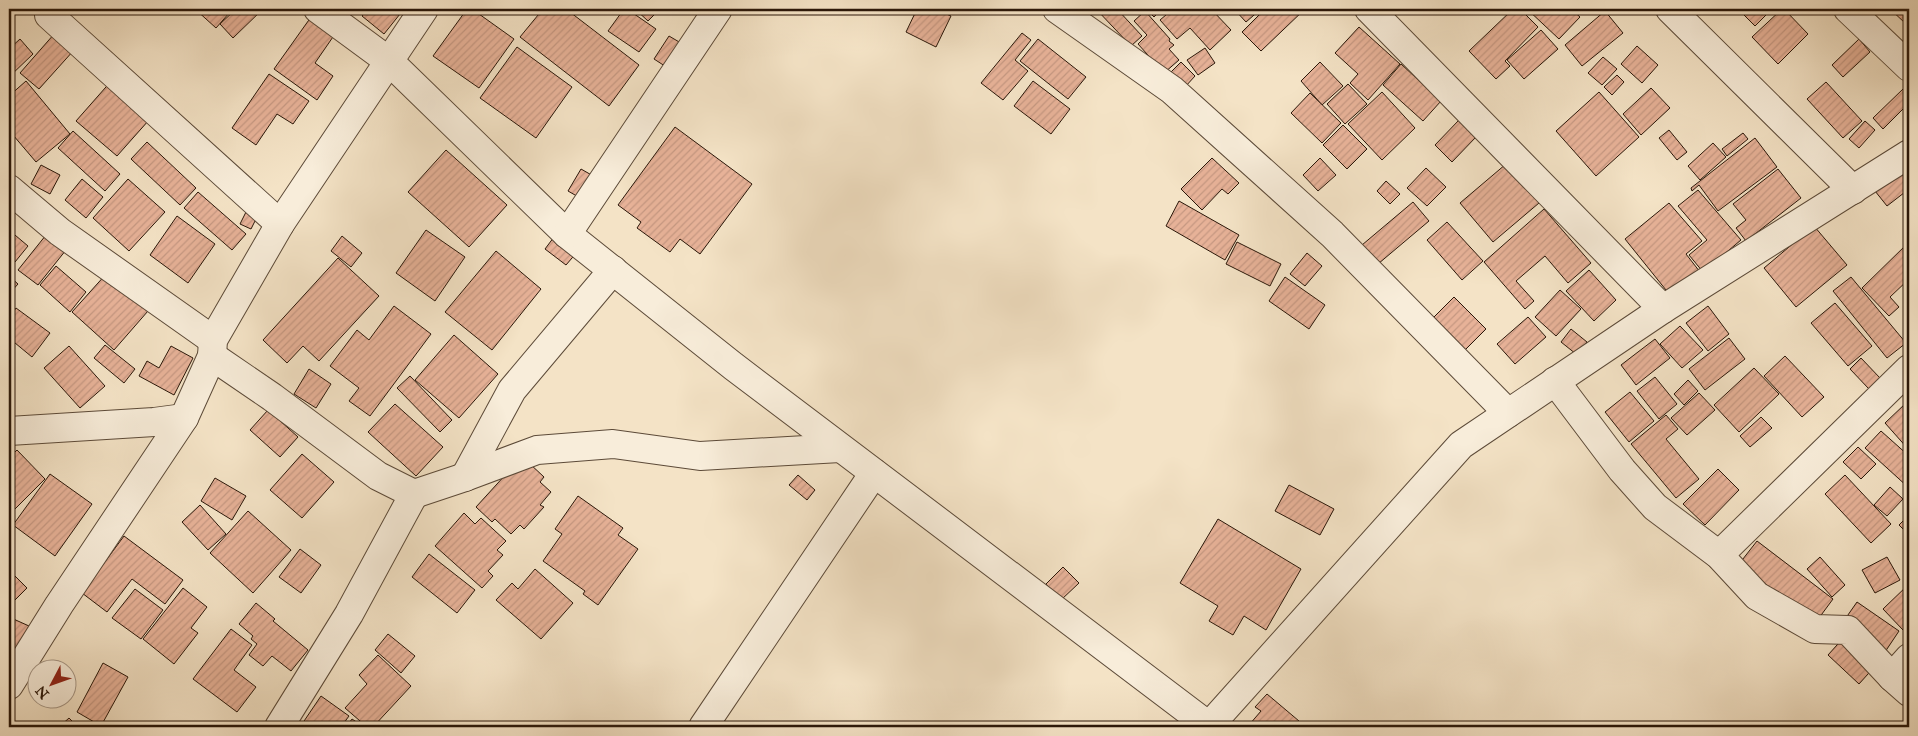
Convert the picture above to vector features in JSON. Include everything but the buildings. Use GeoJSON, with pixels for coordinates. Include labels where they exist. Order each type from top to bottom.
{"type":"FeatureCollection","features":[{"type":"Feature","properties":{"kind":"street"},"geometry":{"type":"LineString","coordinates":[[318,9],[390,62],[567,234],[732,366],[1210,727],[1461,445],[1663,309],[1909,154]]}},
{"type":"Feature","properties":{"kind":"street"},"geometry":{"type":"LineString","coordinates":[[9,685],[59,605],[184,418],[212,348],[280,224],[424,9]]}},
{"type":"Feature","properties":{"kind":"street"},"geometry":{"type":"LineString","coordinates":[[567,234],[718,9]]}},
{"type":"Feature","properties":{"kind":"street"},"geometry":{"type":"LineString","coordinates":[[1057,9],[1172,90],[1332,234],[1508,413]]}},
{"type":"Feature","properties":{"kind":"street"},"geometry":{"type":"LineString","coordinates":[[1369,9],[1663,309]]}},
{"type":"Feature","properties":{"kind":"street"},"geometry":{"type":"LineString","coordinates":[[1670,9],[1853,190]]}},
{"type":"Feature","properties":{"kind":"street"},"geometry":{"type":"LineString","coordinates":[[1848,9],[1909,66]]}},
{"type":"Feature","properties":{"kind":"street"},"geometry":{"type":"LineString","coordinates":[[49,15],[280,224]]}},
{"type":"Feature","properties":{"kind":"street"},"geometry":{"type":"LineString","coordinates":[[9,189],[60,232],[212,348],[272,397],[378,476],[414,494]]}},
{"type":"Feature","properties":{"kind":"street"},"geometry":{"type":"LineString","coordinates":[[465,477],[512,390],[613,270]]}},
{"type":"Feature","properties":{"kind":"street"},"geometry":{"type":"LineString","coordinates":[[1719,555],[1909,369]]}},
{"type":"Feature","properties":{"kind":"street"},"geometry":{"type":"LineString","coordinates":[[1555,381],[1622,470],[1655,507],[1719,555],[1757,596],[1815,628],[1848,630],[1903,676]]}},
{"type":"Feature","properties":{"kind":"street"},"geometry":{"type":"LineString","coordinates":[[9,431],[154,422],[184,418]]}},
{"type":"Feature","properties":{"kind":"street"},"geometry":{"type":"LineString","coordinates":[[279,727],[349,614],[414,494],[538,450],[613,444],[700,456],[840,448]]}},
{"type":"Feature","properties":{"kind":"street"},"geometry":{"type":"LineString","coordinates":[[704,727],[874,473]]}}]}
